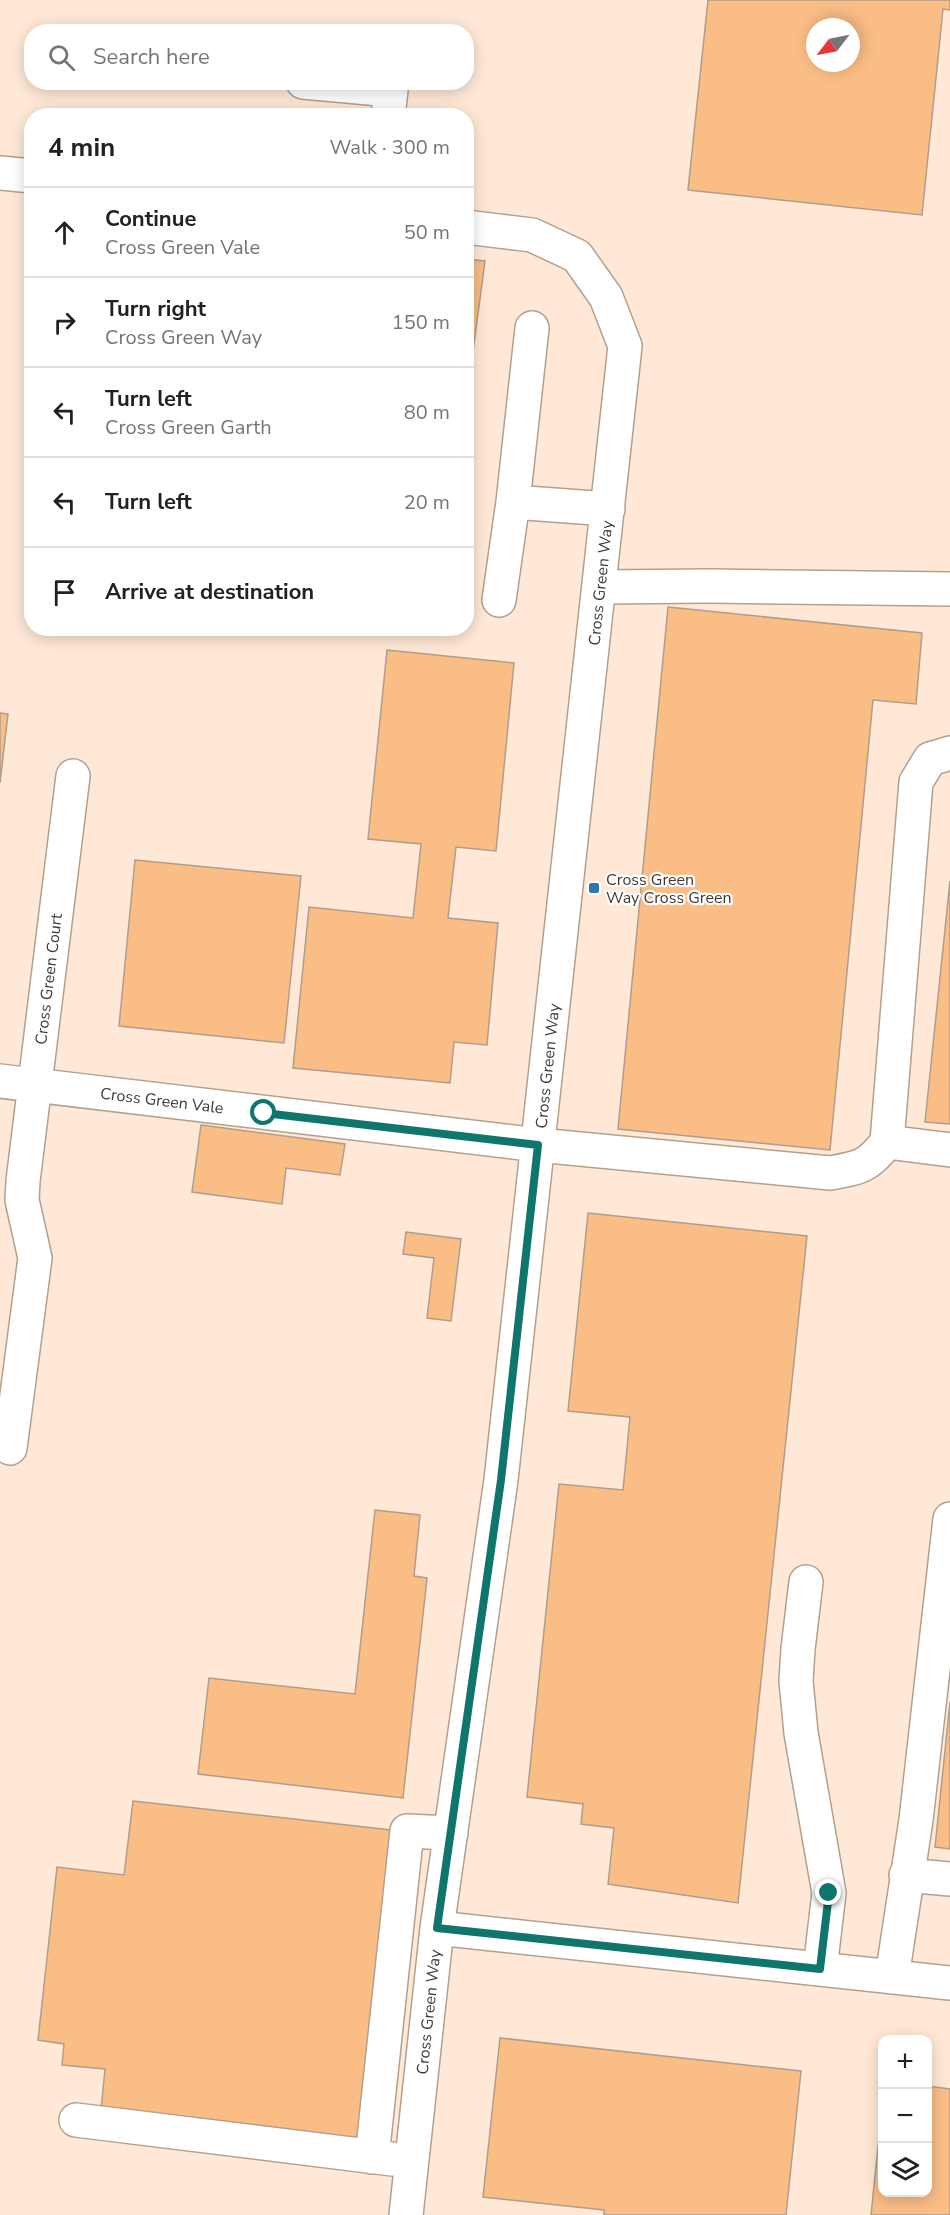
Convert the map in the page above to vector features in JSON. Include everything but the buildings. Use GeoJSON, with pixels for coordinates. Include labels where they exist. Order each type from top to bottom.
{"type":"FeatureCollection","features":[{"type":"Feature","properties":{"kind":"street"},"geometry":{"type":"LineString","coordinates":[[389,108],[391,90]]}},
{"type":"Feature","properties":{"kind":"street"},"geometry":{"type":"LineString","coordinates":[[0,173],[24,175]]}},
{"type":"Feature","properties":{"kind":"street","name":"Cross Green Way"},"geometry":{"type":"LineString","coordinates":[[406,2215],[437,1928],[501,1480],[625,346],[606,297],[577,256],[532,235],[474,228]]}},
{"type":"Feature","properties":{"kind":"street"},"geometry":{"type":"LineString","coordinates":[[499,600],[513,502],[532,328]]}},
{"type":"Feature","properties":{"kind":"street"},"geometry":{"type":"LineString","coordinates":[[513,502],[608,509]]}},
{"type":"Feature","properties":{"kind":"street"},"geometry":{"type":"LineString","coordinates":[[600,587],[950,589]]}},
{"type":"Feature","properties":{"kind":"street"},"geometry":{"type":"LineString","coordinates":[[950,753],[930,759],[916,782],[886,1142],[950,1150]]}},
{"type":"Feature","properties":{"kind":"street","name":"Cross Green Court"},"geometry":{"type":"LineString","coordinates":[[10,1448],[34,1258],[22,1200],[22,1181],[73,776]]}},
{"type":"Feature","properties":{"kind":"street","name":"Cross Green Vale"},"geometry":{"type":"LineString","coordinates":[[0,1081],[538,1145],[830,1173],[859,1168],[876,1157],[886,1142]]}},
{"type":"Feature","properties":{"kind":"street"},"geometry":{"type":"LineString","coordinates":[[892,1977],[915,1820],[950,1519]]}},
{"type":"Feature","properties":{"kind":"street"},"geometry":{"type":"LineString","coordinates":[[806,1582],[796,1682],[801,1734],[829,1893],[820,1969]]}},
{"type":"Feature","properties":{"kind":"street"},"geometry":{"type":"LineString","coordinates":[[372,2157],[406,1831],[451,1833]]}},
{"type":"Feature","properties":{"kind":"street"},"geometry":{"type":"LineString","coordinates":[[906,1875],[950,1879]]}},
{"type":"Feature","properties":{"kind":"street"},"geometry":{"type":"LineString","coordinates":[[437,1928],[950,1983]]}},
{"type":"Feature","properties":{"kind":"street"},"geometry":{"type":"LineString","coordinates":[[76,2120],[412,2162]]}},
{"type":"Feature","properties":{"kind":"shaded area"},"geometry":{"type":"Polygon","coordinates":[[[0,0],[950,0],[950,2215],[0,2215],[0,0]]]}},
{"type":"Feature","properties":{"kind":"place","name":"Cross Green Way Cross Green"},"geometry":{"type":"Point","coordinates":[594,888]}},
{"type":"Feature","properties":{"kind":"route"},"geometry":{"type":"LineString","coordinates":[[264,1113],[538,1145],[501,1480],[437,1928],[820,1969],[829,1893]]}}]}
